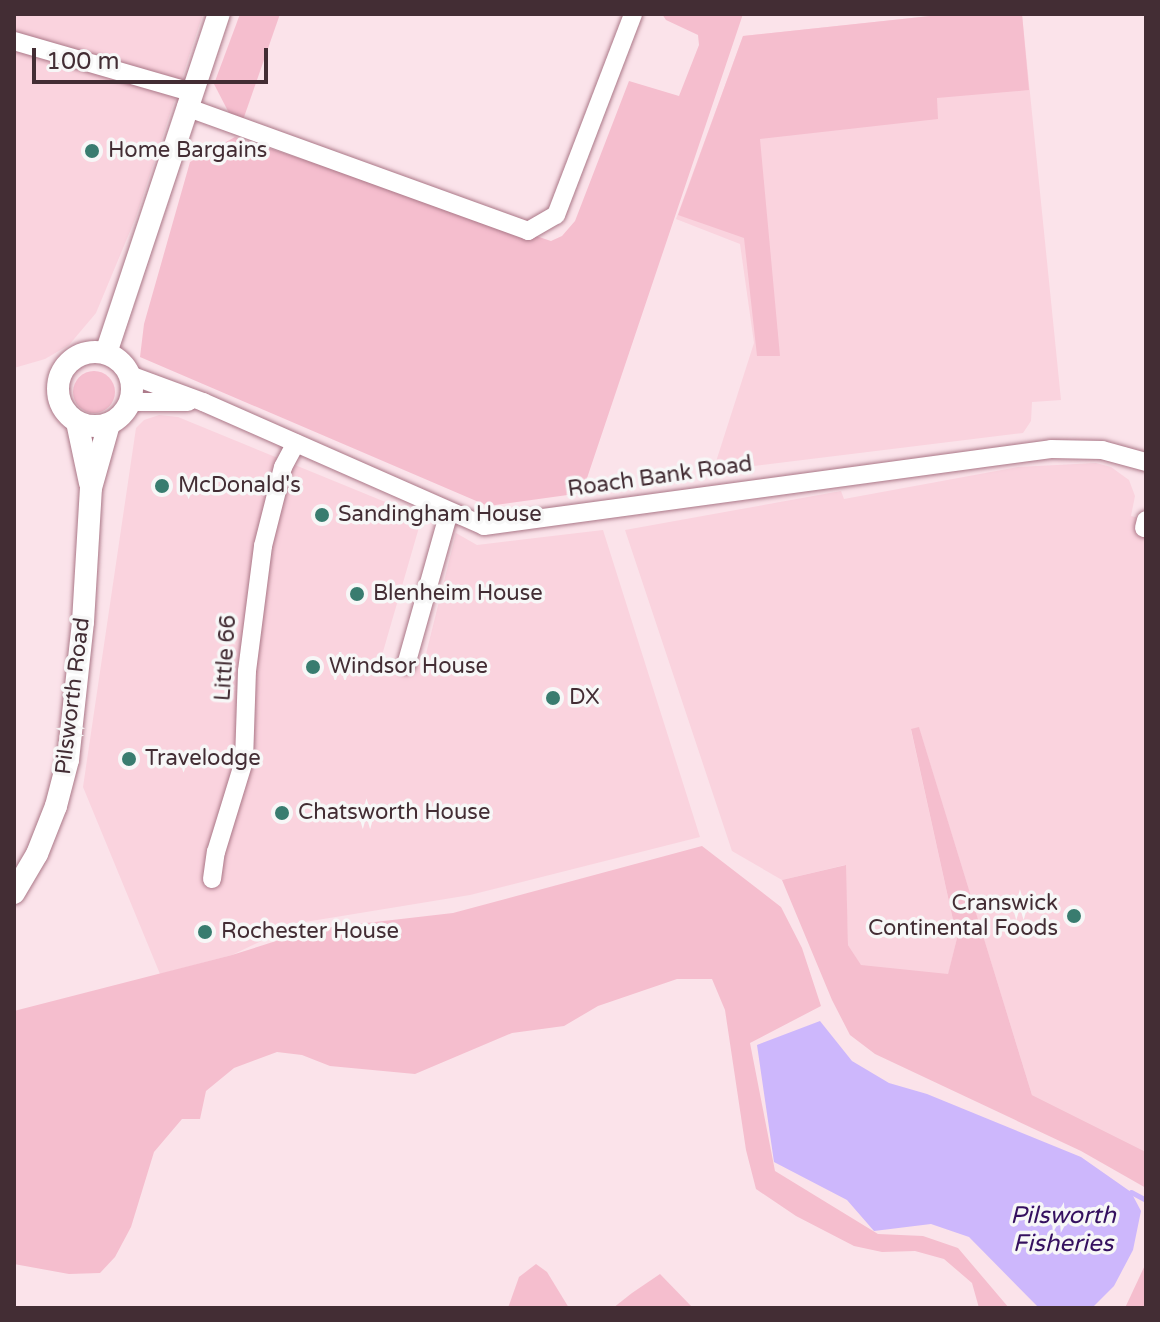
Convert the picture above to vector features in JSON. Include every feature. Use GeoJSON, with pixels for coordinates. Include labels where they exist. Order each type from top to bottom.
{"type":"FeatureCollection","features":[{"type":"Feature","properties":{"kind":"street"},"geometry":{"type":"LineString","coordinates":[[106,353],[219,14]]}},
{"type":"Feature","properties":{"kind":"street"},"geometry":{"type":"LineString","coordinates":[[14,41],[188,100],[528,231],[556,215],[633,14]]}},
{"type":"Feature","properties":{"kind":"street"},"geometry":{"type":"LineString","coordinates":[[95,351],[106,353],[124,365],[130,375],[130,402],[109,424],[87,426],[77,422],[63,409],[59,399],[59,376],[73,358],[95,351]]}},
{"type":"Feature","properties":{"kind":"street","name":"Roach Bank Road"},"geometry":{"type":"LineString","coordinates":[[130,375],[203,402],[484,526],[1051,449],[1102,450],[1146,462]]}},
{"type":"Feature","properties":{"kind":"street","name":"Roach Bank Road"},"geometry":{"type":"LineString","coordinates":[[130,402],[203,402]]}},
{"type":"Feature","properties":{"kind":"street","name":"Pilsworth Road"},"geometry":{"type":"LineString","coordinates":[[77,422],[91,488]]}},
{"type":"Feature","properties":{"kind":"street","name":"Pilsworth Road"},"geometry":{"type":"LineString","coordinates":[[14,893],[42,842],[56,806],[68,760],[83,622],[91,488],[109,424]]}},
{"type":"Feature","properties":{"kind":"street","name":"Little 66"},"geometry":{"type":"LineString","coordinates":[[212,879],[216,852],[244,761],[247,671],[263,546],[283,467],[296,443]]}},
{"type":"Feature","properties":{"kind":"street"},"geometry":{"type":"LineString","coordinates":[[406,665],[449,512]]}},
{"type":"Feature","properties":{"kind":"shaded area"},"geometry":{"type":"Polygon","coordinates":[[[14,14],[203,14],[136,217],[96,313],[69,345],[45,359],[14,368],[14,14]]]}},
{"type":"Feature","properties":{"kind":"shaded area"},"geometry":{"type":"Polygon","coordinates":[[[240,14],[280,14],[243,120],[229,113],[214,84],[240,14]]]}},
{"type":"Feature","properties":{"kind":"shaded area"},"geometry":{"type":"Polygon","coordinates":[[[662,14],[743,14],[582,493],[488,506],[140,357],[144,324],[190,162],[235,137],[551,241],[562,236],[575,221],[629,81],[679,96],[699,45],[698,35],[666,20],[662,14]]]}},
{"type":"Feature","properties":{"kind":"shaded area"},"geometry":{"type":"Polygon","coordinates":[[[949,14],[1022,14],[1061,400],[1032,402],[1031,421],[1023,433],[713,471],[754,343],[740,244],[676,219],[743,36],[949,14]]]}},
{"type":"Feature","properties":{"kind":"shaded area"},"geometry":{"type":"Polygon","coordinates":[[[949,14],[1022,14],[1029,90],[937,98],[938,119],[760,139],[780,356],[757,356],[744,238],[678,215],[743,36],[949,14]]]}},
{"type":"Feature","properties":{"kind":"shaded area"},"geometry":{"type":"Polygon","coordinates":[[[94,371],[109,377],[115,392],[109,407],[94,413],[79,407],[73,392],[79,377],[94,371]]]}},
{"type":"Feature","properties":{"kind":"shaded area"},"geometry":{"type":"Polygon","coordinates":[[[159,415],[178,417],[422,517],[378,669],[424,662],[456,533],[477,545],[603,530],[700,837],[470,895],[299,923],[232,955],[160,974],[83,787],[136,428],[144,420],[159,415]]]}},
{"type":"Feature","properties":{"kind":"shaded area"},"geometry":{"type":"Polygon","coordinates":[[[1096,463],[1111,467],[1129,480],[1135,496],[1131,516],[1146,520],[1146,1152],[1032,1095],[919,728],[911,730],[957,938],[948,975],[861,966],[848,945],[845,865],[782,880],[732,851],[625,530],[841,491],[844,499],[1018,467],[1096,463]]]}},
{"type":"Feature","properties":{"kind":"shaded area"},"geometry":{"type":"Polygon","coordinates":[[[919,727],[1032,1095],[1146,1152],[1146,1188],[1081,1151],[875,1054],[850,1035],[832,1000],[782,880],[846,865],[848,945],[861,965],[948,974],[957,938],[911,729],[919,727]]]}},
{"type":"Feature","properties":{"kind":"shaded area"},"geometry":{"type":"Polygon","coordinates":[[[702,846],[781,907],[802,948],[821,1006],[750,1043],[775,1171],[878,1234],[923,1236],[958,1248],[1009,1308],[979,1308],[972,1283],[944,1259],[915,1251],[882,1252],[854,1246],[796,1216],[756,1189],[746,1150],[725,1010],[712,979],[677,979],[598,1006],[564,1026],[512,1033],[415,1074],[330,1066],[302,1055],[277,1052],[234,1068],[206,1091],[200,1119],[182,1119],[154,1152],[131,1227],[115,1257],[100,1273],[69,1274],[14,1264],[14,1011],[232,955],[314,929],[453,913],[702,846]]]}},
{"type":"Feature","properties":{"kind":"shaded area"},"geometry":{"type":"Polygon","coordinates":[[[1146,1263],[1146,1308],[1125,1308],[1146,1263]]]}},
{"type":"Feature","properties":{"kind":"shaded area"},"geometry":{"type":"Polygon","coordinates":[[[536,1264],[547,1272],[569,1308],[508,1308],[519,1277],[536,1264]]]}},
{"type":"Feature","properties":{"kind":"shaded area"},"geometry":{"type":"Polygon","coordinates":[[[660,1274],[693,1308],[613,1308],[632,1293],[660,1274]]]}},
{"type":"Feature","properties":{"kind":"water","name":"Pilsworth Fisheries"},"geometry":{"type":"Polygon","coordinates":[[[820,1021],[852,1061],[889,1083],[927,1094],[1081,1157],[1131,1192],[1141,1211],[1133,1250],[1114,1286],[1092,1308],[1039,1308],[969,1237],[931,1224],[874,1231],[847,1200],[774,1162],[757,1045],[820,1021]]]}},
{"type":"Feature","properties":{"kind":"waterway"},"geometry":{"type":"LineString","coordinates":[[1131,1192],[1146,1200]]}},
{"type":"Feature","properties":{"kind":"place","name":"Home Bargains"},"geometry":{"type":"Point","coordinates":[92,151]}},
{"type":"Feature","properties":{"kind":"place","name":"McDonald's"},"geometry":{"type":"Point","coordinates":[162,486]}},
{"type":"Feature","properties":{"kind":"place","name":"Sandingham House"},"geometry":{"type":"Point","coordinates":[322,515]}},
{"type":"Feature","properties":{"kind":"place","name":"Blenheim House"},"geometry":{"type":"Point","coordinates":[357,594]}},
{"type":"Feature","properties":{"kind":"place","name":"Windsor House"},"geometry":{"type":"Point","coordinates":[313,667]}},
{"type":"Feature","properties":{"kind":"place","name":"DX"},"geometry":{"type":"Point","coordinates":[553,698]}},
{"type":"Feature","properties":{"kind":"place","name":"Travelodge"},"geometry":{"type":"Point","coordinates":[129,759]}},
{"type":"Feature","properties":{"kind":"place","name":"Chatsworth House"},"geometry":{"type":"Point","coordinates":[282,813]}},
{"type":"Feature","properties":{"kind":"place","name":"Cranswick Continental Foods"},"geometry":{"type":"Point","coordinates":[1074,916]}},
{"type":"Feature","properties":{"kind":"place","name":"Rochester House"},"geometry":{"type":"Point","coordinates":[205,932]}}]}
